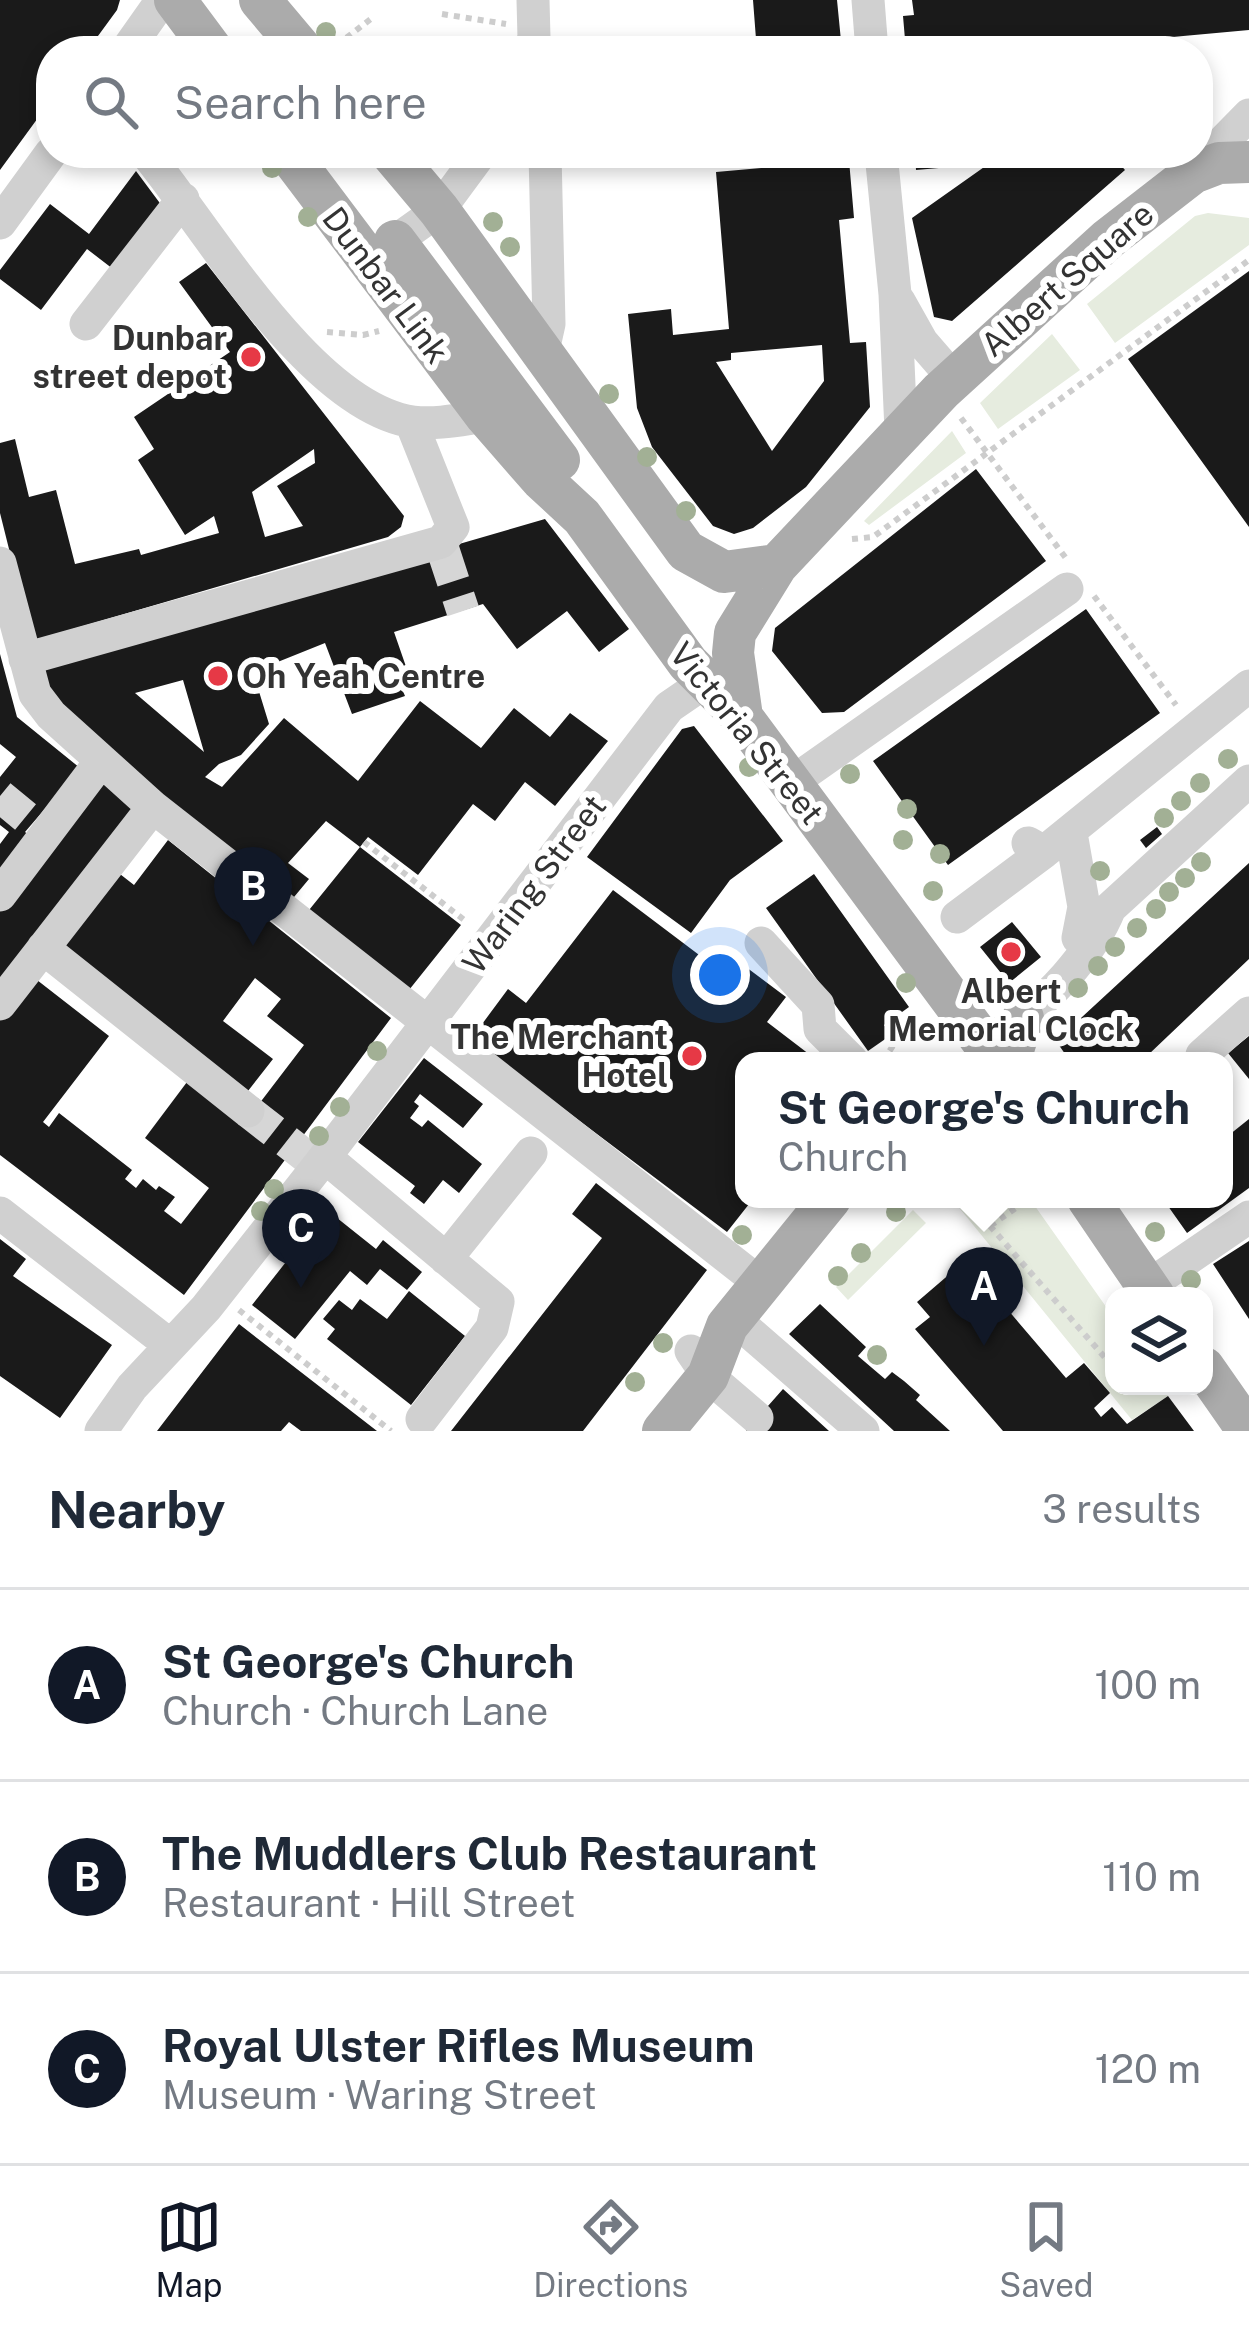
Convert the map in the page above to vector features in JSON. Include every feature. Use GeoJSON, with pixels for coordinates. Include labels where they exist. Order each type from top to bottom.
{"type":"FeatureCollection","features":[{"type":"Feature","properties":{"kind":"main road"},"geometry":{"type":"LineString","coordinates":[[175,0],[202,36]]}},
{"type":"Feature","properties":{"kind":"main road"},"geometry":{"type":"LineString","coordinates":[[260,0],[290,36]]}},
{"type":"Feature","properties":{"kind":"main road","name":"Albert Square"},"geometry":{"type":"LineString","coordinates":[[1213,165],[1249,162]]}},
{"type":"Feature","properties":{"kind":"main road","name":"Dunbar Link"},"geometry":{"type":"LineString","coordinates":[[302,168],[381,251],[486,416]]}},
{"type":"Feature","properties":{"kind":"main road"},"geometry":{"type":"LineString","coordinates":[[404,168],[686,551],[724,572],[787,554]]}},
{"type":"Feature","properties":{"kind":"main road","name":"Albert Square"},"geometry":{"type":"LineString","coordinates":[[954,379],[1108,239],[1193,172],[1205,168]]}},
{"type":"Feature","properties":{"kind":"main road"},"geometry":{"type":"LineString","coordinates":[[381,251],[565,468],[583,517]]}},
{"type":"Feature","properties":{"kind":"main road"},"geometry":{"type":"LineString","coordinates":[[742,717],[733,653],[735,633],[787,554],[954,379]]}},
{"type":"Feature","properties":{"kind":"main road","name":"Victoria Street"},"geometry":{"type":"LineString","coordinates":[[486,416],[583,517],[704,683],[742,717],[982,1052]]}},
{"type":"Feature","properties":{"kind":"main road"},"geometry":{"type":"LineString","coordinates":[[1005,1052],[1013,1050],[1023,1018]]}},
{"type":"Feature","properties":{"kind":"main road"},"geometry":{"type":"LineString","coordinates":[[660,1425],[730,1322],[822,1208]]}},
{"type":"Feature","properties":{"kind":"main road"},"geometry":{"type":"LineString","coordinates":[[1094,1208],[1148,1287]]}},
{"type":"Feature","properties":{"kind":"main road"},"geometry":{"type":"LineString","coordinates":[[1213,1381],[1248,1431]]}},
{"type":"Feature","properties":{"kind":"street"},"geometry":{"type":"LineString","coordinates":[[142,36],[163,0]]}},
{"type":"Feature","properties":{"kind":"street"},"geometry":{"type":"LineString","coordinates":[[532,0],[533,36]]}},
{"type":"Feature","properties":{"kind":"street"},"geometry":{"type":"LineString","coordinates":[[868,0],[871,36]]}},
{"type":"Feature","properties":{"kind":"street"},"geometry":{"type":"LineString","coordinates":[[1213,152],[1249,116]]}},
{"type":"Feature","properties":{"kind":"street"},"geometry":{"type":"LineString","coordinates":[[0,223],[41,168]]}},
{"type":"Feature","properties":{"kind":"street"},"geometry":{"type":"LineString","coordinates":[[158,168],[298,349],[352,399],[411,422],[486,416]]}},
{"type":"Feature","properties":{"kind":"street"},"geometry":{"type":"LineString","coordinates":[[381,251],[439,210],[470,168]]}},
{"type":"Feature","properties":{"kind":"street"},"geometry":{"type":"LineString","coordinates":[[543,351],[549,324],[545,168]]}},
{"type":"Feature","properties":{"kind":"street"},"geometry":{"type":"LineString","coordinates":[[882,168],[895,294],[901,431]]}},
{"type":"Feature","properties":{"kind":"street"},"geometry":{"type":"LineString","coordinates":[[1193,172],[1197,168]]}},
{"type":"Feature","properties":{"kind":"street"},"geometry":{"type":"LineString","coordinates":[[86,324],[183,199]]}},
{"type":"Feature","properties":{"kind":"street"},"geometry":{"type":"LineString","coordinates":[[895,294],[922,342],[954,379]]}},
{"type":"Feature","properties":{"kind":"street"},"geometry":{"type":"LineString","coordinates":[[25,659],[442,546],[453,527],[411,422]]}},
{"type":"Feature","properties":{"kind":"street"},"geometry":{"type":"LineString","coordinates":[[0,563],[35,694],[101,760],[154,807],[760,1282]]}},
{"type":"Feature","properties":{"kind":"street"},"geometry":{"type":"LineString","coordinates":[[791,783],[1067,589]]}},
{"type":"Feature","properties":{"kind":"street","name":"Waring Street"},"geometry":{"type":"LineString","coordinates":[[101,1431],[132,1387],[212,1301],[669,706],[704,683]]}},
{"type":"Feature","properties":{"kind":"street"},"geometry":{"type":"LineString","coordinates":[[957,916],[1249,686]]}},
{"type":"Feature","properties":{"kind":"street"},"geometry":{"type":"LineString","coordinates":[[0,896],[39,828],[101,760]]}},
{"type":"Feature","properties":{"kind":"street"},"geometry":{"type":"LineString","coordinates":[[1023,1018],[1100,933],[1110,908],[1248,785]]}},
{"type":"Feature","properties":{"kind":"street"},"geometry":{"type":"LineString","coordinates":[[0,1004],[154,807]]}},
{"type":"Feature","properties":{"kind":"street"},"geometry":{"type":"LineString","coordinates":[[1048,843],[1084,907],[1078,938]]}},
{"type":"Feature","properties":{"kind":"street"},"geometry":{"type":"LineString","coordinates":[[761,943],[818,1005],[820,1030],[843,1052]]}},
{"type":"Feature","properties":{"kind":"street"},"geometry":{"type":"LineString","coordinates":[[43,948],[248,1111]]}},
{"type":"Feature","properties":{"kind":"street"},"geometry":{"type":"LineString","coordinates":[[1205,1052],[1249,1013]]}},
{"type":"Feature","properties":{"kind":"street"},"geometry":{"type":"LineString","coordinates":[[446,1259],[531,1153]]}},
{"type":"Feature","properties":{"kind":"street"},"geometry":{"type":"LineString","coordinates":[[317,1160],[498,1302],[493,1328],[407,1425]]}},
{"type":"Feature","properties":{"kind":"street"},"geometry":{"type":"LineString","coordinates":[[0,1213],[170,1345]]}},
{"type":"Feature","properties":{"kind":"street"},"geometry":{"type":"LineString","coordinates":[[1156,1287],[1249,1216]]}},
{"type":"Feature","properties":{"kind":"street"},"geometry":{"type":"LineString","coordinates":[[730,1322],[863,1431]]}},
{"type":"Feature","properties":{"kind":"street"},"geometry":{"type":"LineString","coordinates":[[700,1363],[758,1418]]}},
{"type":"Feature","properties":{"kind":"path"},"geometry":{"type":"LineString","coordinates":[[442,14],[480,21]]}},
{"type":"Feature","properties":{"kind":"path"},"geometry":{"type":"LineString","coordinates":[[349,36],[372,18]]}},
{"type":"Feature","properties":{"kind":"path"},"geometry":{"type":"LineString","coordinates":[[787,554],[873,537],[1111,357],[1249,260]]}},
{"type":"Feature","properties":{"kind":"path"},"geometry":{"type":"LineString","coordinates":[[322,331],[363,335]]}},
{"type":"Feature","properties":{"kind":"path"},"geometry":{"type":"LineString","coordinates":[[364,842],[490,940]]}},
{"type":"Feature","properties":{"kind":"path"},"geometry":{"type":"LineString","coordinates":[[889,1052],[904,1029]]}},
{"type":"Feature","properties":{"kind":"path"},"geometry":{"type":"LineString","coordinates":[[975,1208],[1105,1358]]}},
{"type":"Feature","properties":{"kind":"path"},"geometry":{"type":"LineString","coordinates":[[990,1226],[1016,1208]]}},
{"type":"Feature","properties":{"kind":"path"},"geometry":{"type":"LineString","coordinates":[[233,1305],[407,1425]]}},
{"type":"Feature","properties":{"kind":"shaded area"},"geometry":{"type":"Polygon","coordinates":[[[1195,216],[1249,218],[1249,245],[1115,343],[1087,304],[1195,216]]]}},
{"type":"Feature","properties":{"kind":"shaded area"},"geometry":{"type":"Polygon","coordinates":[[[1052,334],[1080,370],[998,429],[980,403],[1052,334]]]}},
{"type":"Feature","properties":{"kind":"shaded area"},"geometry":{"type":"Polygon","coordinates":[[[952,431],[966,453],[869,525],[864,521],[952,431]]]}},
{"type":"Feature","properties":{"kind":"shaded area"},"geometry":{"type":"Polygon","coordinates":[[[959,1208],[1036,1208],[1105,1305],[1105,1387],[959,1208]]]}},
{"type":"Feature","properties":{"kind":"shaded area"},"geometry":{"type":"Polygon","coordinates":[[[913,1210],[926,1223],[848,1300],[836,1287],[913,1210]]]}},
{"type":"Feature","properties":{"kind":"shaded area"},"geometry":{"type":"Polygon","coordinates":[[[1112,1395],[1167,1395],[1132,1420],[1112,1395]]]}},
{"type":"Feature","properties":{"kind":"building"},"geometry":{"type":"Polygon","coordinates":[[[0,0],[120,0],[98,36],[36,36],[36,121],[0,170],[0,0]]]}},
{"type":"Feature","properties":{"kind":"building"},"geometry":{"type":"Polygon","coordinates":[[[753,0],[837,0],[841,36],[756,36],[753,0]]]}},
{"type":"Feature","properties":{"kind":"building"},"geometry":{"type":"Polygon","coordinates":[[[912,0],[1249,0],[1249,30],[1183,36],[905,36],[903,16],[914,15],[912,0]]]}},
{"type":"Feature","properties":{"kind":"building"},"geometry":{"type":"Polygon","coordinates":[[[850,168],[854,218],[839,220],[850,343],[866,342],[870,407],[806,487],[753,528],[734,534],[713,526],[652,447],[637,408],[628,314],[671,309],[673,335],[729,329],[716,172],[850,168]],[[822,345],[731,353],[731,360],[716,362],[772,451],[824,381],[822,345]]]}},
{"type":"Feature","properties":{"kind":"building"},"geometry":{"type":"Polygon","coordinates":[[[983,168],[1125,170],[952,321],[934,317],[912,218],[983,168]]]}},
{"type":"Feature","properties":{"kind":"building"},"geometry":{"type":"Polygon","coordinates":[[[136,171],[162,206],[113,269],[87,249],[41,310],[0,279],[0,270],[50,204],[89,234],[136,171]]]}},
{"type":"Feature","properties":{"kind":"building"},"geometry":{"type":"Polygon","coordinates":[[[206,263],[404,516],[401,527],[388,537],[32,641],[0,513],[0,443],[15,439],[29,497],[56,490],[75,564],[139,549],[141,555],[219,533],[214,516],[185,535],[138,460],[154,449],[134,417],[230,352],[179,282],[206,263]],[[314,449],[252,492],[265,537],[303,526],[277,486],[315,463],[314,449]]]}},
{"type":"Feature","properties":{"kind":"building"},"geometry":{"type":"Polygon","coordinates":[[[1249,271],[1249,527],[1128,359],[1249,271]]]}},
{"type":"Feature","properties":{"kind":"building"},"geometry":{"type":"Polygon","coordinates":[[[976,469],[1046,561],[844,712],[822,713],[772,651],[775,628],[976,469]]]}},
{"type":"Feature","properties":{"kind":"building"},"geometry":{"type":"Polygon","coordinates":[[[545,519],[629,629],[599,652],[567,611],[517,649],[483,604],[394,632],[411,681],[400,684],[405,696],[352,714],[325,643],[253,672],[269,724],[241,755],[219,764],[205,777],[222,787],[284,718],[358,781],[420,701],[481,748],[514,708],[550,737],[570,713],[608,741],[555,806],[525,782],[495,821],[473,804],[418,875],[368,837],[360,847],[326,821],[288,863],[309,879],[289,903],[56,715],[42,665],[545,519]],[[183,680],[135,693],[204,752],[183,680]]]}},
{"type":"Feature","properties":{"kind":"building"},"geometry":{"type":"Polygon","coordinates":[[[1086,609],[1160,713],[948,865],[873,761],[1086,609]]]}},
{"type":"Feature","properties":{"kind":"building"},"geometry":{"type":"Polygon","coordinates":[[[0,654],[17,717],[80,768],[25,832],[33,838],[0,881],[0,844],[9,832],[0,825],[0,777],[16,757],[0,744],[0,654]]]}},
{"type":"Feature","properties":{"kind":"building"},"geometry":{"type":"Polygon","coordinates":[[[694,726],[783,841],[730,880],[691,933],[587,857],[682,729],[694,726]]]}},
{"type":"Feature","properties":{"kind":"building"},"geometry":{"type":"Polygon","coordinates":[[[101,781],[139,811],[0,991],[0,909],[101,781]]]}},
{"type":"Feature","properties":{"kind":"building"},"geometry":{"type":"Polygon","coordinates":[[[1157,827],[1162,834],[1146,848],[1140,840],[1157,827]]]}},
{"type":"Feature","properties":{"kind":"building"},"geometry":{"type":"Polygon","coordinates":[[[168,840],[391,1018],[184,1295],[0,1155],[0,1009],[28,973],[109,1036],[43,1122],[49,1127],[59,1113],[132,1170],[125,1179],[136,1188],[143,1179],[175,1197],[164,1211],[181,1224],[209,1188],[145,1138],[187,1082],[243,1125],[304,1045],[267,1016],[281,999],[255,978],[223,1021],[273,1059],[248,1091],[54,942],[111,867],[134,885],[168,840]]]}},
{"type":"Feature","properties":{"kind":"building"},"geometry":{"type":"Polygon","coordinates":[[[360,847],[461,925],[405,995],[305,915],[360,847]]]}},
{"type":"Feature","properties":{"kind":"building"},"geometry":{"type":"Polygon","coordinates":[[[1249,863],[1249,959],[1151,1052],[1064,1052],[1056,1041],[1249,863]]]}},
{"type":"Feature","properties":{"kind":"building"},"geometry":{"type":"Polygon","coordinates":[[[814,874],[909,1007],[884,1025],[891,1035],[868,1051],[766,908],[814,874]]]}},
{"type":"Feature","properties":{"kind":"building","name":"The Merchant Hotel"},"geometry":{"type":"Polygon","coordinates":[[[613,890],[727,976],[738,961],[786,997],[767,1022],[806,1052],[735,1052],[735,1208],[746,1208],[727,1232],[471,1039],[508,989],[526,1003],[613,890]]]}},
{"type":"Feature","properties":{"kind":"building","name":"Albert Memorial Clock"},"geometry":{"type":"Polygon","coordinates":[[[1012,922],[1041,957],[1009,983],[980,947],[1012,922]]]}},
{"type":"Feature","properties":{"kind":"building"},"geometry":{"type":"Polygon","coordinates":[[[1249,1036],[1249,1079],[1233,1059],[1233,1052],[1229,1052],[1249,1036]]]}},
{"type":"Feature","properties":{"kind":"building"},"geometry":{"type":"Polygon","coordinates":[[[424,1058],[483,1104],[463,1128],[420,1094],[414,1102],[419,1106],[410,1118],[422,1127],[428,1120],[482,1164],[459,1193],[443,1180],[424,1204],[410,1193],[415,1186],[358,1142],[424,1058]]]}},
{"type":"Feature","properties":{"kind":"building"},"geometry":{"type":"Polygon","coordinates":[[[1249,1119],[1249,1188],[1233,1200],[1233,1132],[1249,1119]]]}},
{"type":"Feature","properties":{"kind":"building"},"geometry":{"type":"Polygon","coordinates":[[[596,1183],[707,1270],[583,1431],[451,1431],[602,1238],[572,1214],[596,1183]]]}},
{"type":"Feature","properties":{"kind":"building"},"geometry":{"type":"Polygon","coordinates":[[[1169,1208],[1221,1208],[1187,1233],[1169,1208]]]}},
{"type":"Feature","properties":{"kind":"building"},"geometry":{"type":"Polygon","coordinates":[[[327,1210],[376,1249],[383,1240],[422,1272],[407,1290],[380,1269],[367,1285],[350,1271],[295,1339],[252,1305],[327,1210]]]}},
{"type":"Feature","properties":{"kind":"building"},"geometry":{"type":"Polygon","coordinates":[[[0,1239],[26,1259],[13,1276],[112,1345],[60,1418],[0,1376],[0,1239]]]}},
{"type":"Feature","properties":{"kind":"building"},"geometry":{"type":"Polygon","coordinates":[[[1249,1241],[1249,1319],[1213,1264],[1249,1241]]]}},
{"type":"Feature","properties":{"kind":"building"},"geometry":{"type":"Polygon","coordinates":[[[952,1272],[965,1286],[978,1275],[1066,1378],[1084,1363],[1105,1387],[1108,1395],[1094,1408],[1101,1417],[1112,1407],[1127,1424],[1168,1396],[1194,1431],[1003,1431],[915,1329],[930,1317],[917,1302],[952,1272]]]}},
{"type":"Feature","properties":{"kind":"building"},"geometry":{"type":"Polygon","coordinates":[[[409,1291],[465,1336],[411,1405],[327,1339],[335,1329],[323,1319],[339,1300],[352,1310],[360,1299],[387,1319],[409,1291]]]}},
{"type":"Feature","properties":{"kind":"building"},"geometry":{"type":"Polygon","coordinates":[[[820,1304],[866,1347],[858,1356],[885,1379],[892,1372],[904,1381],[920,1395],[916,1400],[950,1431],[894,1431],[789,1334],[820,1304]]]}},
{"type":"Feature","properties":{"kind":"building"},"geometry":{"type":"Polygon","coordinates":[[[239,1324],[377,1431],[301,1431],[289,1422],[281,1431],[157,1431],[239,1324]]]}},
{"type":"Feature","properties":{"kind":"building"},"geometry":{"type":"Polygon","coordinates":[[[783,1389],[829,1431],[746,1431],[783,1389]]]}},
{"type":"Feature","properties":{"kind":"tunnel"},"geometry":{"type":"LineString","coordinates":[[443,550],[463,611]]}},
{"type":"Feature","properties":{"kind":"tunnel"},"geometry":{"type":"LineString","coordinates":[[0,796],[33,823]]}},
{"type":"Feature","properties":{"kind":"tunnel"},"geometry":{"type":"LineString","coordinates":[[248,1111],[308,1158]]}},
{"type":"Feature","properties":{"kind":"place","name":"Dunbar street depot"},"geometry":{"type":"Point","coordinates":[251,357]}},
{"type":"Feature","properties":{"kind":"place","name":"Oh Yeah Centre"},"geometry":{"type":"Point","coordinates":[218,676]}},
{"type":"Feature","properties":{"kind":"place","name":"The Muddlers Club Restaurant"},"geometry":{"type":"Point","coordinates":[253,946]}},
{"type":"Feature","properties":{"kind":"place","name":"Albert Memorial Clock"},"geometry":{"type":"Point","coordinates":[1011,952]}},
{"type":"Feature","properties":{"kind":"place","name":"The Merchant Hotel"},"geometry":{"type":"Point","coordinates":[692,1056]}},
{"type":"Feature","properties":{"kind":"place","name":"Royal Ulster Rifles Museum"},"geometry":{"type":"Point","coordinates":[301,1288]}},
{"type":"Feature","properties":{"kind":"place","name":"St George's Church"},"geometry":{"type":"Point","coordinates":[984,1346]}}]}
